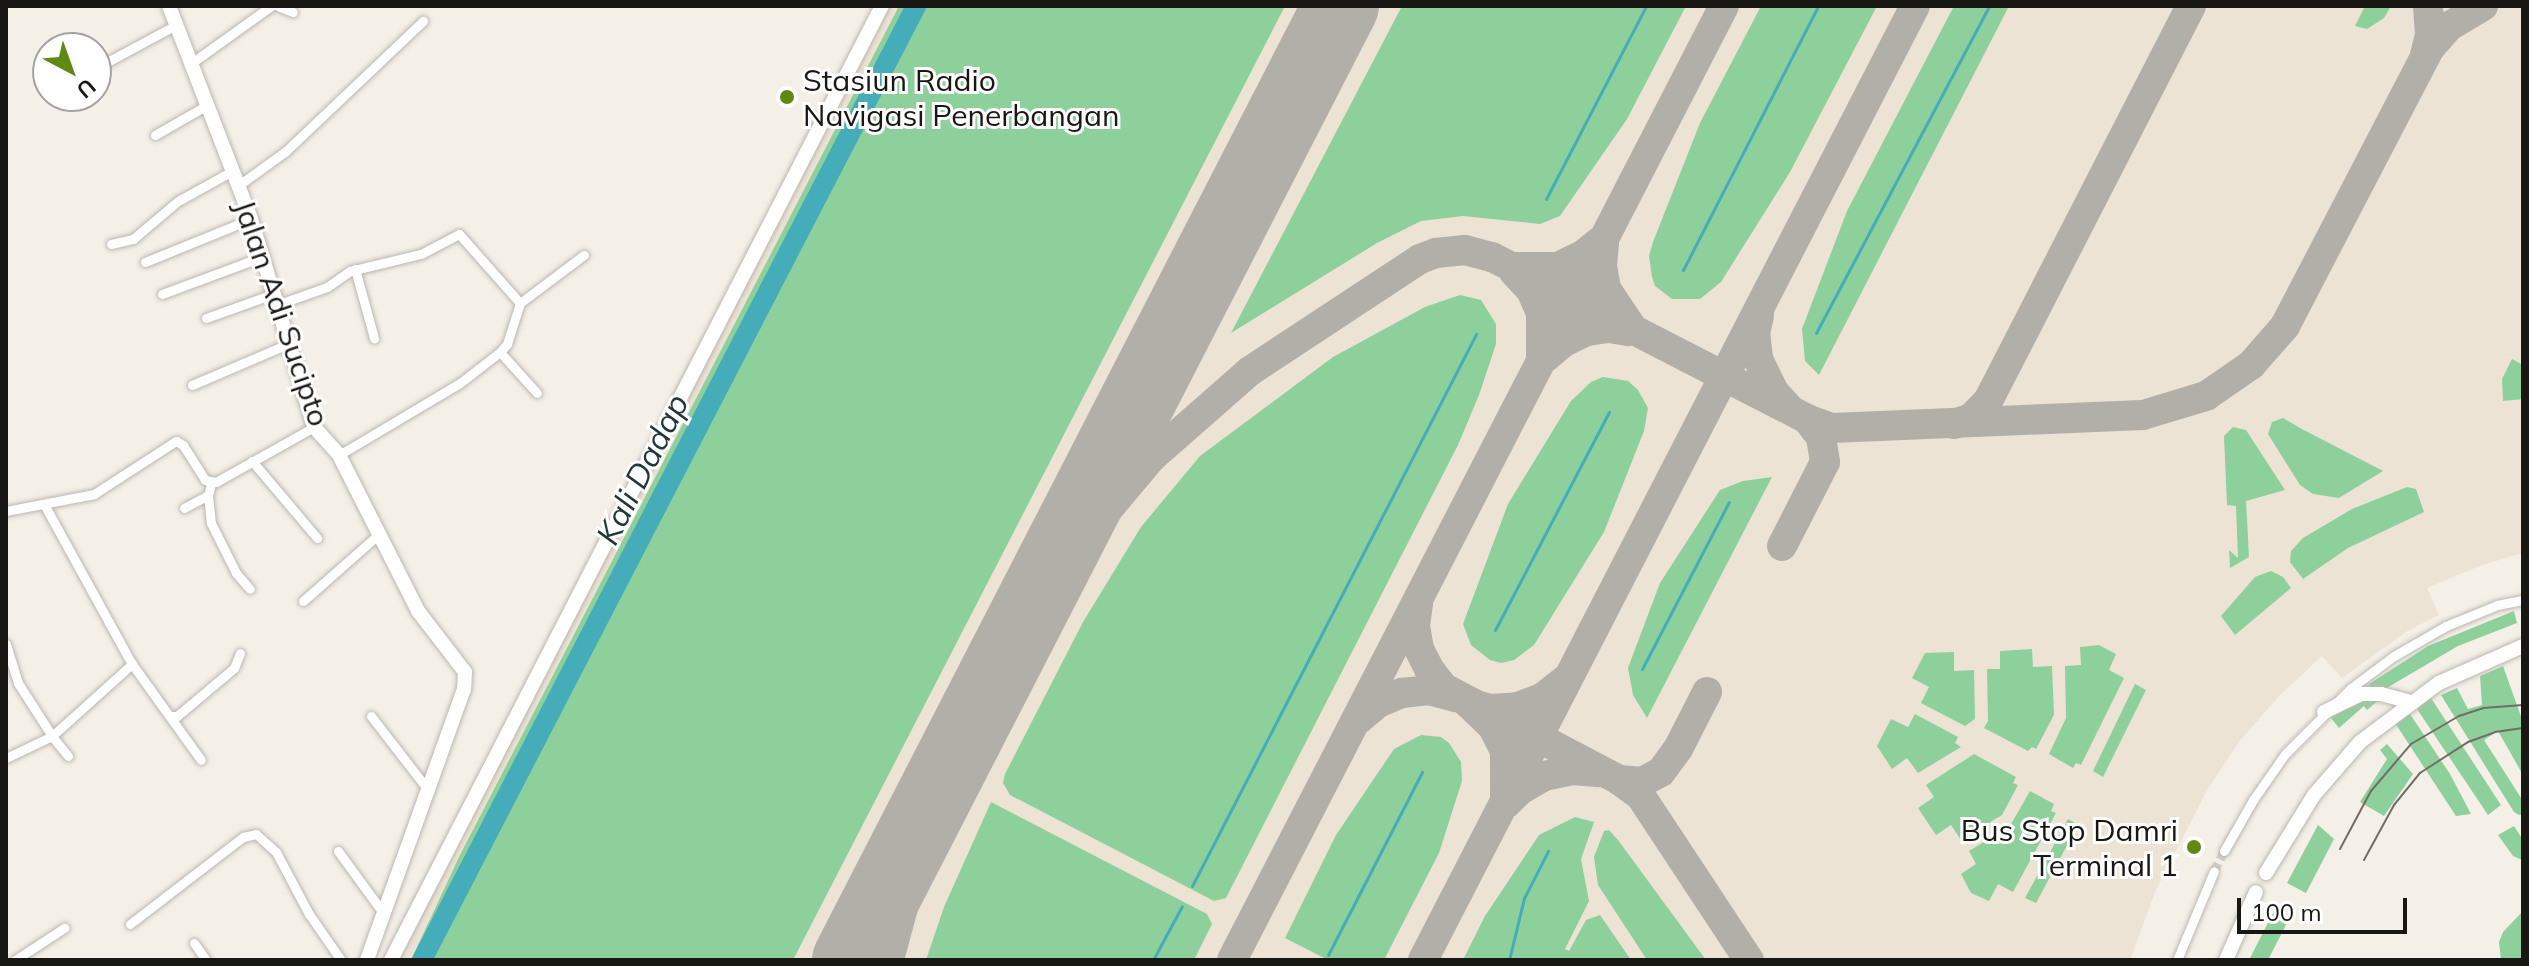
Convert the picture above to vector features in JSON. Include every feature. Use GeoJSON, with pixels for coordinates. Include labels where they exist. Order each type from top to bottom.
{"type":"FeatureCollection","features":[{"type":"Feature","properties":{"kind":"street","name":"Jalan Adi Sucipto"},"geometry":{"type":"LineString","coordinates":[[169,6],[209,104],[264,256],[314,427],[339,455],[412,601],[465,672],[464,689],[429,791]]}},
{"type":"Feature","properties":{"kind":"street"},"geometry":{"type":"LineString","coordinates":[[193,62],[271,6]]}},
{"type":"Feature","properties":{"kind":"street"},"geometry":{"type":"LineString","coordinates":[[278,6],[293,12]]}},
{"type":"Feature","properties":{"kind":"street"},"geometry":{"type":"LineString","coordinates":[[391,960],[882,6]]}},
{"type":"Feature","properties":{"kind":"street"},"geometry":{"type":"LineString","coordinates":[[111,244],[133,239],[178,201],[236,178],[286,151],[423,21]]}},
{"type":"Feature","properties":{"kind":"street"},"geometry":{"type":"LineString","coordinates":[[112,59],[176,25]]}},
{"type":"Feature","properties":{"kind":"street"},"geometry":{"type":"LineString","coordinates":[[155,135],[209,104]]}},
{"type":"Feature","properties":{"kind":"street"},"geometry":{"type":"LineString","coordinates":[[145,262],[251,219]]}},
{"type":"Feature","properties":{"kind":"street"},"geometry":{"type":"LineString","coordinates":[[206,318],[327,287],[355,269],[421,254],[461,234],[520,303]]}},
{"type":"Feature","properties":{"kind":"street"},"geometry":{"type":"LineString","coordinates":[[339,455],[453,388],[500,352],[507,344],[520,303],[584,255]]}},
{"type":"Feature","properties":{"kind":"street"},"geometry":{"type":"LineString","coordinates":[[162,294],[264,256]]}},
{"type":"Feature","properties":{"kind":"street"},"geometry":{"type":"LineString","coordinates":[[355,269],[374,338]]}},
{"type":"Feature","properties":{"kind":"street"},"geometry":{"type":"LineString","coordinates":[[192,385],[290,343]]}},
{"type":"Feature","properties":{"kind":"street"},"geometry":{"type":"LineString","coordinates":[[500,352],[537,393]]}},
{"type":"Feature","properties":{"kind":"street"},"geometry":{"type":"LineString","coordinates":[[250,589],[236,573],[216,536],[208,495],[211,484],[314,427]]}},
{"type":"Feature","properties":{"kind":"street"},"geometry":{"type":"LineString","coordinates":[[6,511],[45,506],[94,494],[176,441],[183,445],[211,484]]}},
{"type":"Feature","properties":{"kind":"street"},"geometry":{"type":"LineString","coordinates":[[252,461],[317,538]]}},
{"type":"Feature","properties":{"kind":"street"},"geometry":{"type":"LineString","coordinates":[[184,508],[208,495]]}},
{"type":"Feature","properties":{"kind":"street"},"geometry":{"type":"LineString","coordinates":[[45,506],[132,664],[201,760]]}},
{"type":"Feature","properties":{"kind":"street"},"geometry":{"type":"LineString","coordinates":[[303,601],[380,533]]}},
{"type":"Feature","properties":{"kind":"street"},"geometry":{"type":"LineString","coordinates":[[2224,851],[2280,760],[2324,712],[2374,670],[2420,640],[2497,605],[2523,600]]}},
{"type":"Feature","properties":{"kind":"street"},"geometry":{"type":"LineString","coordinates":[[6,646],[18,683],[68,756]]}},
{"type":"Feature","properties":{"kind":"street"},"geometry":{"type":"LineString","coordinates":[[2266,873],[2329,775],[2360,742],[2410,702],[2464,670],[2523,646]]}},
{"type":"Feature","properties":{"kind":"street"},"geometry":{"type":"LineString","coordinates":[[170,716],[177,716],[234,668],[240,653]]}},
{"type":"Feature","properties":{"kind":"street"},"geometry":{"type":"LineString","coordinates":[[6,758],[52,736],[132,664]]}},
{"type":"Feature","properties":{"kind":"street"},"geometry":{"type":"LineString","coordinates":[[2324,712],[2361,694],[2381,694],[2410,702]]}},
{"type":"Feature","properties":{"kind":"street"},"geometry":{"type":"LineString","coordinates":[[367,960],[429,791],[371,716]]}},
{"type":"Feature","properties":{"kind":"street"},"geometry":{"type":"LineString","coordinates":[[130,924],[243,837],[256,834],[276,852],[309,914],[341,960]]}},
{"type":"Feature","properties":{"kind":"street"},"geometry":{"type":"LineString","coordinates":[[338,851],[384,914]]}},
{"type":"Feature","properties":{"kind":"street"},"geometry":{"type":"LineString","coordinates":[[2177,960],[2214,871]]}},
{"type":"Feature","properties":{"kind":"street"},"geometry":{"type":"LineString","coordinates":[[2226,960],[2256,892]]}},
{"type":"Feature","properties":{"kind":"street"},"geometry":{"type":"LineString","coordinates":[[15,960],[64,928]]}},
{"type":"Feature","properties":{"kind":"street"},"geometry":{"type":"LineString","coordinates":[[194,943],[206,960]]}},
{"type":"Feature","properties":{"kind":"shaded area"},"geometry":{"type":"Polygon","coordinates":[[[888,6],[2523,6],[2523,553],[2482,565],[2427,588],[2439,615],[2409,630],[2342,678],[2322,656],[2279,696],[2239,742],[2206,792],[2155,892],[2130,960],[398,960],[888,6]]]}},
{"type":"Feature","properties":{"kind":"green space"},"geometry":{"type":"Polygon","coordinates":[[[899,6],[1285,6],[793,960],[411,960],[460,855],[899,6]]]}},
{"type":"Feature","properties":{"kind":"green space"},"geometry":{"type":"Polygon","coordinates":[[[1402,6],[1686,6],[1627,119],[1560,216],[1540,224],[1463,216],[1421,221],[1377,243],[1231,333],[1402,6]]]}},
{"type":"Feature","properties":{"kind":"green space"},"geometry":{"type":"Polygon","coordinates":[[[1761,6],[1877,6],[1790,172],[1721,282],[1700,299],[1672,299],[1655,286],[1652,277],[1649,256],[1653,242],[1700,123],[1761,6]]]}},
{"type":"Feature","properties":{"kind":"green space"},"geometry":{"type":"Polygon","coordinates":[[[1954,6],[2009,6],[1819,375],[1805,361],[1802,329],[1847,211],[1954,6]]]}},
{"type":"Feature","properties":{"kind":"green space"},"geometry":{"type":"Polygon","coordinates":[[[2365,6],[2391,6],[2384,18],[2367,29],[2355,26],[2365,6]]]}},
{"type":"Feature","properties":{"kind":"green space"},"geometry":{"type":"Polygon","coordinates":[[[1460,295],[1481,300],[1496,324],[1496,344],[1479,395],[1458,445],[1226,898],[1214,901],[1010,795],[1003,783],[1005,774],[1083,622],[1141,527],[1200,456],[1333,357],[1425,307],[1460,295]]]}},
{"type":"Feature","properties":{"kind":"green space"},"geometry":{"type":"Polygon","coordinates":[[[2512,359],[2523,365],[2523,399],[2503,401],[2502,379],[2512,359]]]}},
{"type":"Feature","properties":{"kind":"green space"},"geometry":{"type":"Polygon","coordinates":[[[1603,377],[1628,381],[1638,390],[1648,408],[1644,431],[1604,532],[1534,645],[1514,660],[1501,663],[1490,660],[1471,645],[1463,624],[1508,504],[1571,401],[1591,382],[1603,377]]]}},
{"type":"Feature","properties":{"kind":"green space"},"geometry":{"type":"Polygon","coordinates":[[[2283,418],[2383,471],[2339,498],[2313,494],[2300,485],[2268,434],[2272,422],[2283,418]]]}},
{"type":"Feature","properties":{"kind":"green space"},"geometry":{"type":"Polygon","coordinates":[[[2233,427],[2246,430],[2285,490],[2246,501],[2249,557],[2230,568],[2229,550],[2238,558],[2236,506],[2227,505],[2224,436],[2233,427]]]}},
{"type":"Feature","properties":{"kind":"green space"},"geometry":{"type":"Polygon","coordinates":[[[1772,477],[1647,718],[1633,695],[1628,668],[1660,583],[1720,490],[1743,481],[1772,477]]]}},
{"type":"Feature","properties":{"kind":"green space"},"geometry":{"type":"Polygon","coordinates":[[[2407,487],[2416,489],[2424,512],[2348,548],[2303,579],[2290,562],[2291,551],[2303,538],[2352,509],[2407,487]]]}},
{"type":"Feature","properties":{"kind":"green space"},"geometry":{"type":"Polygon","coordinates":[[[2271,571],[2283,577],[2291,588],[2235,635],[2221,616],[2255,577],[2271,571]]]}},
{"type":"Feature","properties":{"kind":"green space"},"geometry":{"type":"Polygon","coordinates":[[[2514,611],[2517,623],[2458,646],[2385,689],[2370,687],[2369,684],[2428,646],[2514,611]]]}},
{"type":"Feature","properties":{"kind":"green space"},"geometry":{"type":"Polygon","coordinates":[[[2099,645],[2116,654],[2109,670],[2124,678],[2081,765],[2076,763],[2073,768],[2049,754],[2066,718],[2065,666],[2081,665],[2080,647],[2099,645]]]}},
{"type":"Feature","properties":{"kind":"green space"},"geometry":{"type":"Polygon","coordinates":[[[2032,649],[2033,667],[2052,666],[2054,715],[2036,749],[2032,747],[2028,751],[1984,728],[1988,721],[1987,669],[2000,669],[2000,651],[2032,649]]]}},
{"type":"Feature","properties":{"kind":"green space"},"geometry":{"type":"Polygon","coordinates":[[[1954,652],[1954,671],[1974,670],[1975,719],[1965,726],[1921,703],[1929,687],[1912,678],[1925,653],[1954,652]]]}},
{"type":"Feature","properties":{"kind":"green space"},"geometry":{"type":"Polygon","coordinates":[[[2503,666],[2523,722],[2523,775],[2498,731],[2484,740],[2523,801],[2523,814],[2519,815],[2514,812],[2441,695],[2457,688],[2468,709],[2482,705],[2480,676],[2503,666]]]}},
{"type":"Feature","properties":{"kind":"green space"},"geometry":{"type":"Polygon","coordinates":[[[2135,684],[2146,690],[2103,777],[2093,771],[2135,684]]]}},
{"type":"Feature","properties":{"kind":"green space"},"geometry":{"type":"Polygon","coordinates":[[[2431,698],[2501,805],[2488,815],[2417,709],[2431,698]]]}},
{"type":"Feature","properties":{"kind":"green space"},"geometry":{"type":"Polygon","coordinates":[[[2360,699],[2380,699],[2367,710],[2364,706],[2339,728],[2331,718],[2360,699]]]}},
{"type":"Feature","properties":{"kind":"green space"},"geometry":{"type":"Polygon","coordinates":[[[1915,714],[1958,737],[1955,743],[1961,747],[1918,773],[1907,758],[1892,769],[1877,746],[1891,719],[1908,727],[1915,714]]]}},
{"type":"Feature","properties":{"kind":"green space"},"geometry":{"type":"Polygon","coordinates":[[[2410,714],[2450,774],[2471,814],[2456,816],[2395,723],[2410,714]]]}},
{"type":"Feature","properties":{"kind":"green space"},"geometry":{"type":"Polygon","coordinates":[[[1421,735],[1441,737],[1449,743],[1461,762],[1462,781],[1439,853],[1384,960],[1328,960],[1285,938],[1336,835],[1394,749],[1421,735]]]}},
{"type":"Feature","properties":{"kind":"green space"},"geometry":{"type":"Polygon","coordinates":[[[2387,744],[2413,774],[2384,816],[2360,802],[2387,759],[2380,750],[2387,744]]]}},
{"type":"Feature","properties":{"kind":"green space"},"geometry":{"type":"Polygon","coordinates":[[[1974,754],[2016,777],[2013,783],[2018,785],[2002,815],[1961,840],[1951,825],[1936,835],[1918,808],[1934,797],[1926,785],[1974,754]]]}},
{"type":"Feature","properties":{"kind":"green space"},"geometry":{"type":"Polygon","coordinates":[[[2030,791],[2054,804],[2051,811],[2056,813],[2013,892],[1998,884],[1989,901],[1971,893],[1961,874],[1976,864],[1969,851],[2010,826],[2030,791]]]}},
{"type":"Feature","properties":{"kind":"green space"},"geometry":{"type":"Polygon","coordinates":[[[991,802],[1207,914],[1212,924],[1194,960],[926,960],[944,907],[991,802]]]}},
{"type":"Feature","properties":{"kind":"green space"},"geometry":{"type":"Polygon","coordinates":[[[1575,817],[1594,822],[1581,859],[1589,901],[1565,949],[1569,951],[1586,920],[1600,915],[1631,960],[1463,960],[1485,916],[1539,835],[1575,817]]]}},
{"type":"Feature","properties":{"kind":"green space"},"geometry":{"type":"Polygon","coordinates":[[[2068,819],[2078,825],[2036,903],[2025,898],[2068,819]]]}},
{"type":"Feature","properties":{"kind":"green space"},"geometry":{"type":"Polygon","coordinates":[[[2318,825],[2334,839],[2306,893],[2287,883],[2318,825]]]}},
{"type":"Feature","properties":{"kind":"green space"},"geometry":{"type":"Polygon","coordinates":[[[2514,826],[2523,840],[2522,860],[2513,856],[2498,835],[2514,826]]]}},
{"type":"Feature","properties":{"kind":"green space"},"geometry":{"type":"Polygon","coordinates":[[[1609,830],[1706,960],[1647,960],[1598,885],[1594,857],[1604,831],[1609,830]]]}},
{"type":"Feature","properties":{"kind":"green space"},"geometry":{"type":"Polygon","coordinates":[[[2523,911],[2523,960],[2501,960],[2499,942],[2503,932],[2523,911]]]}},
{"type":"Feature","properties":{"kind":"green space"},"geometry":{"type":"Polygon","coordinates":[[[2273,913],[2288,921],[2268,960],[2249,960],[2273,913]]]}},
{"type":"Feature","properties":{"kind":"waterway","name":"Kali Dadap"},"geometry":{"type":"LineString","coordinates":[[422,960],[916,6]]}},
{"type":"Feature","properties":{"kind":"waterway"},"geometry":{"type":"LineString","coordinates":[[1546,199],[1646,6]]}},
{"type":"Feature","properties":{"kind":"waterway"},"geometry":{"type":"LineString","coordinates":[[1683,270],[1818,6]]}},
{"type":"Feature","properties":{"kind":"waterway"},"geometry":{"type":"LineString","coordinates":[[1816,333],[1989,6]]}},
{"type":"Feature","properties":{"kind":"waterway"},"geometry":{"type":"LineString","coordinates":[[1192,886],[1476,334]]}},
{"type":"Feature","properties":{"kind":"waterway"},"geometry":{"type":"LineString","coordinates":[[1495,630],[1609,412]]}},
{"type":"Feature","properties":{"kind":"waterway"},"geometry":{"type":"LineString","coordinates":[[1642,669],[1729,502]]}},
{"type":"Feature","properties":{"kind":"waterway"},"geometry":{"type":"LineString","coordinates":[[1328,955],[1422,772]]}},
{"type":"Feature","properties":{"kind":"waterway"},"geometry":{"type":"LineString","coordinates":[[1509,960],[1524,898],[1548,851]]}},
{"type":"Feature","properties":{"kind":"waterway"},"geometry":{"type":"LineString","coordinates":[[1153,960],[1182,906]]}},
{"type":"Feature","properties":{"kind":"taxiway"},"geometry":{"type":"LineString","coordinates":[[1319,50],[1345,6]]}},
{"type":"Feature","properties":{"kind":"taxiway"},"geometry":{"type":"LineString","coordinates":[[1232,960],[1724,6]]}},
{"type":"Feature","properties":{"kind":"taxiway"},"geometry":{"type":"LineString","coordinates":[[1423,960],[1915,6]]}},
{"type":"Feature","properties":{"kind":"taxiway"},"geometry":{"type":"LineString","coordinates":[[1954,424],[1971,418],[1988,401],[2191,6]]}},
{"type":"Feature","properties":{"kind":"taxiway"},"geometry":{"type":"LineString","coordinates":[[2425,55],[2430,35],[2428,6]]}},
{"type":"Feature","properties":{"kind":"taxiway"},"geometry":{"type":"LineString","coordinates":[[996,675],[1082,540],[1152,457],[1250,371],[1420,259],[1436,253],[1465,250],[1492,257],[1807,419],[1832,428],[2143,415],[2206,396],[2251,365],[2285,326],[2430,48],[2448,27],[2483,6]]}},
{"type":"Feature","properties":{"kind":"taxiway"},"geometry":{"type":"LineString","coordinates":[[1517,267],[1558,267],[1583,255],[1600,241]]}},
{"type":"Feature","properties":{"kind":"taxiway"},"geometry":{"type":"LineString","coordinates":[[1604,243],[1602,266],[1606,289],[1631,326]]}},
{"type":"Feature","properties":{"kind":"taxiway"},"geometry":{"type":"LineString","coordinates":[[1514,272],[1531,290],[1541,313],[1541,355]]}},
{"type":"Feature","properties":{"kind":"taxiway"},"geometry":{"type":"LineString","coordinates":[[1759,316],[1755,333],[1758,359],[1774,392],[1787,406]]}},
{"type":"Feature","properties":{"kind":"taxiway"},"geometry":{"type":"LineString","coordinates":[[1546,357],[1564,342],[1587,331],[1609,328],[1629,331]]}},
{"type":"Feature","properties":{"kind":"taxiway"},"geometry":{"type":"LineString","coordinates":[[1782,546],[1825,462],[1821,437],[1807,419]]}},
{"type":"Feature","properties":{"kind":"taxiway"},"geometry":{"type":"LineString","coordinates":[[1418,604],[1415,626],[1419,649],[1444,688],[1619,780],[1640,795],[1749,960]]}},
{"type":"Feature","properties":{"kind":"taxiway"},"geometry":{"type":"LineString","coordinates":[[1505,794],[1505,751],[1493,727],[1468,703],[1491,709],[1518,707],[1542,698],[1565,680]]}},
{"type":"Feature","properties":{"kind":"taxiway"},"geometry":{"type":"LineString","coordinates":[[1359,719],[1378,703],[1402,693],[1429,690],[1456,697]]}},
{"type":"Feature","properties":{"kind":"taxiway"},"geometry":{"type":"LineString","coordinates":[[1619,780],[1642,782],[1661,772],[1678,749],[1707,692]]}},
{"type":"Feature","properties":{"kind":"taxiway"},"geometry":{"type":"LineString","coordinates":[[1507,803],[1520,790],[1544,776],[1572,770],[1597,772]]}},
{"type":"Feature","properties":{"kind":"taxiway"},"geometry":{"type":"LineString","coordinates":[[889,960],[918,851],[948,771]]}},
{"type":"Feature","properties":{"kind":"runway"},"geometry":{"type":"LineString","coordinates":[[850,960],[1341,6]]}},
{"type":"Feature","properties":{"kind":"tunnel"},"geometry":{"type":"LineString","coordinates":[[2214,871],[2224,851]]}},
{"type":"Feature","properties":{"kind":"tram line"},"geometry":{"type":"LineString","coordinates":[[2340,849],[2371,791],[2411,744],[2459,716],[2483,708],[2523,705]]}},
{"type":"Feature","properties":{"kind":"tram line"},"geometry":{"type":"LineString","coordinates":[[2364,860],[2394,805],[2420,773],[2468,742],[2495,732],[2523,728]]}},
{"type":"Feature","properties":{"kind":"place","name":"Stasiun Radio Navigasi Penerbangan"},"geometry":{"type":"Point","coordinates":[787,97]}},
{"type":"Feature","properties":{"kind":"place","name":"Bus Stop Damri Terminal 1"},"geometry":{"type":"Point","coordinates":[2194,847]}}]}
